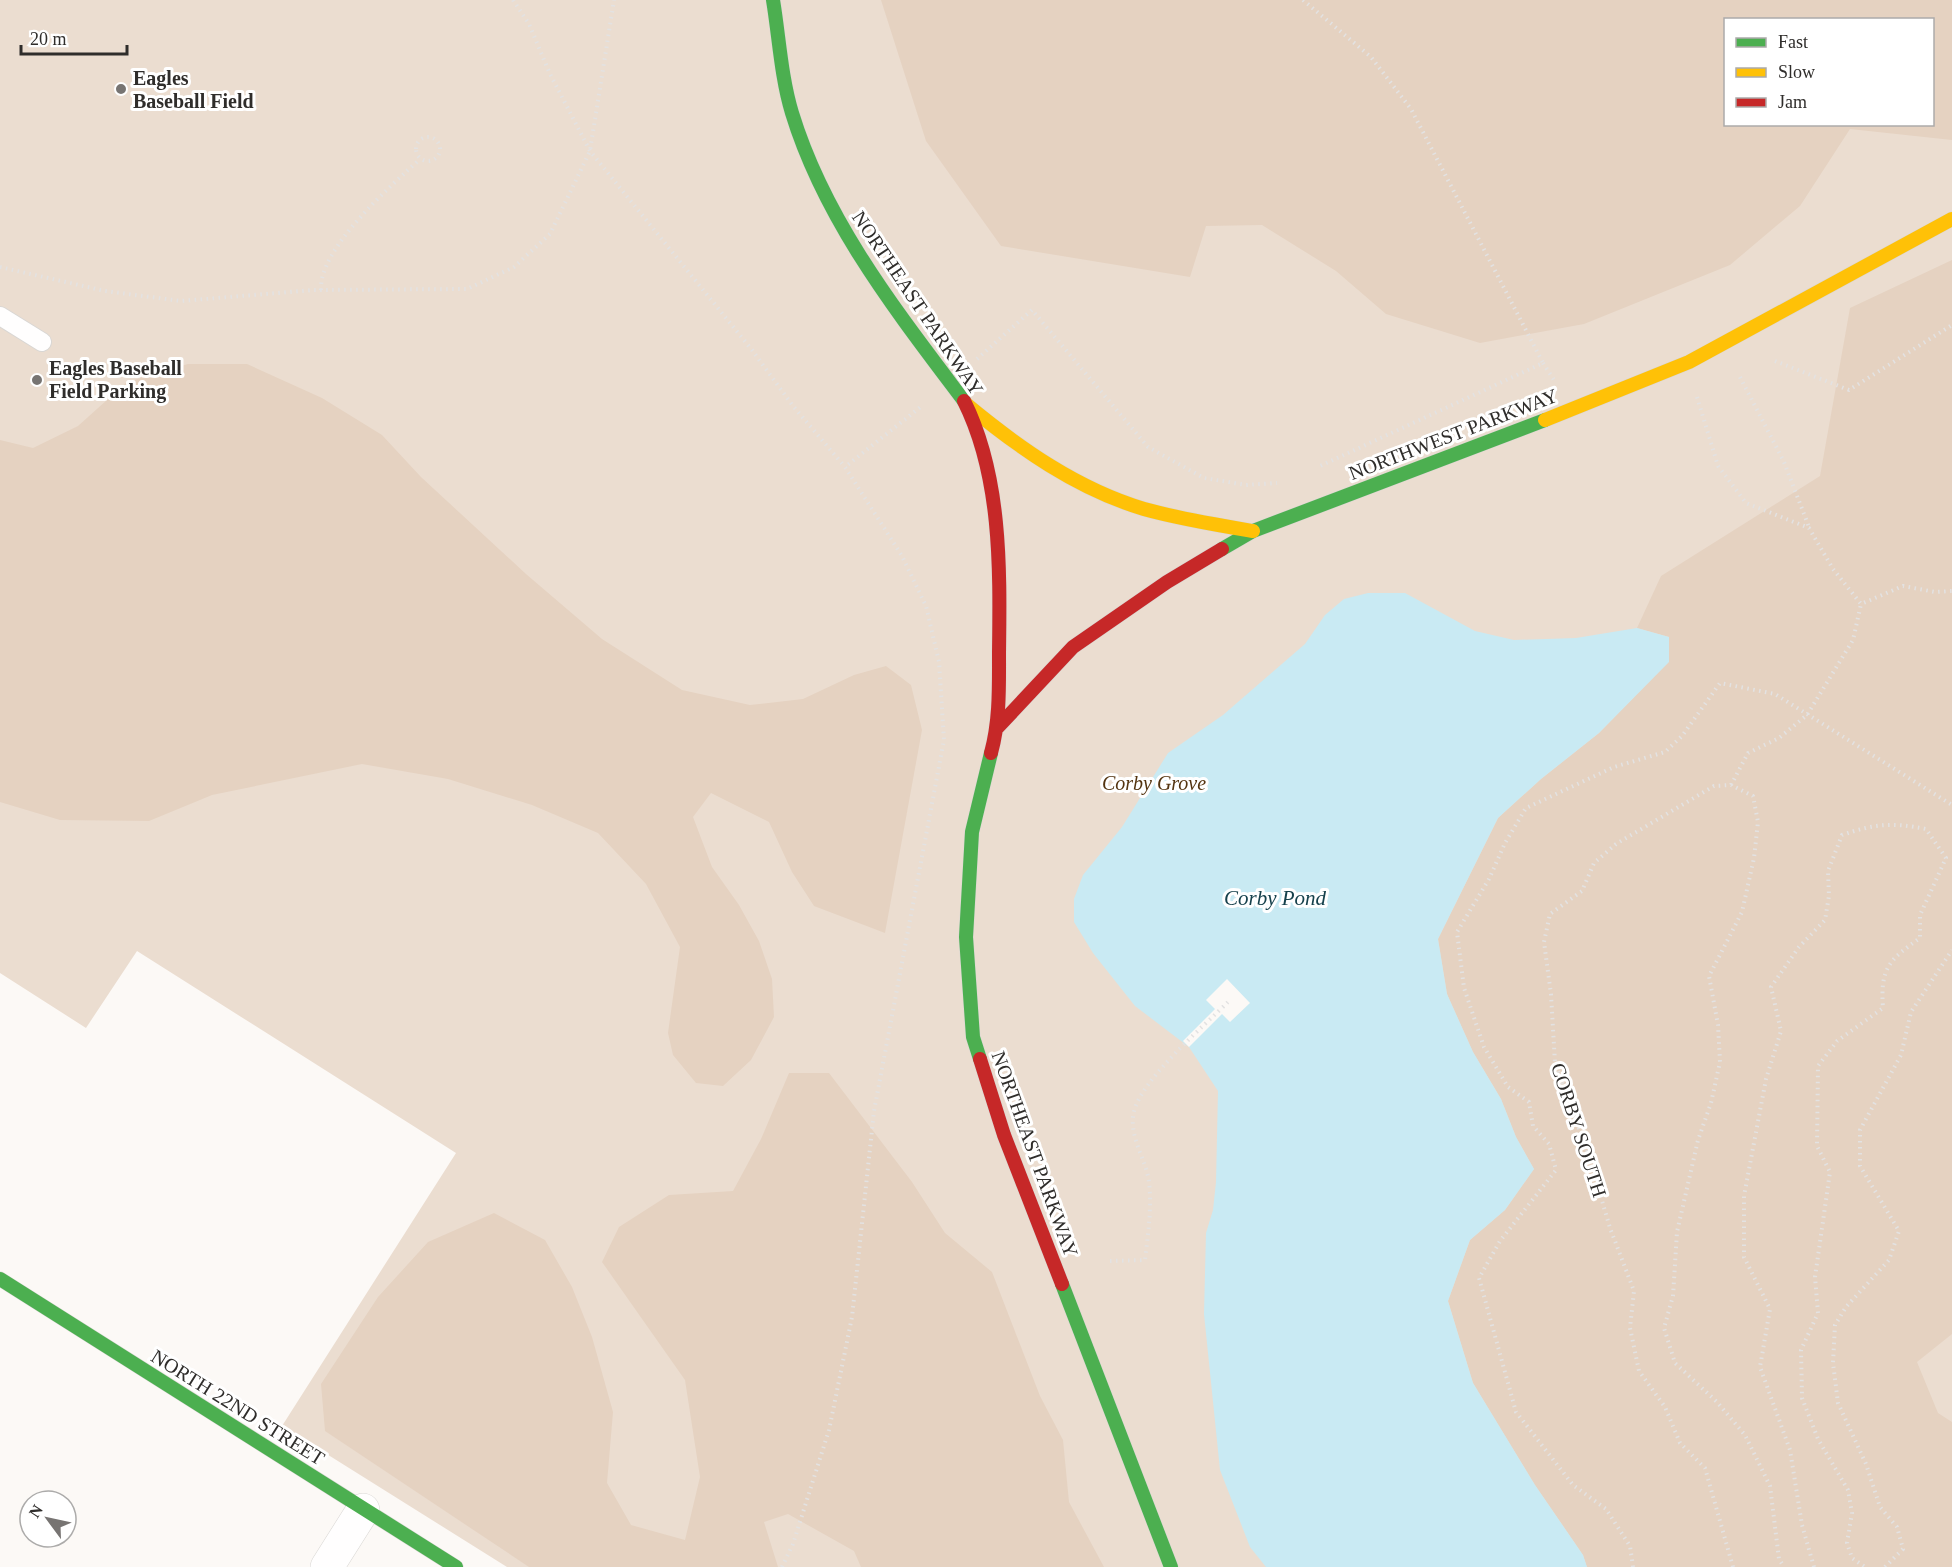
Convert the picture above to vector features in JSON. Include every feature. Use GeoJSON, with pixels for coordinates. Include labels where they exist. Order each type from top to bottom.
{"type":"FeatureCollection","features":[{"type":"Feature","properties":{"kind":"street","name":"NORTHEAST PARKWAY"},"geometry":{"type":"LineString","coordinates":[[773,0],[791,111],[819,184],[855,249],[965,403],[989,474],[1000,580],[998,727],[972,832],[966,937],[974,1037],[1004,1135],[1171,1567]]}},
{"type":"Feature","properties":{"kind":"street","name":"NORTHWEST PARKWAY"},"geometry":{"type":"LineString","coordinates":[[998,727],[1073,647],[1167,582],[1253,531],[1571,410],[1689,362],[1952,219]]}},
{"type":"Feature","properties":{"kind":"street"},"geometry":{"type":"LineString","coordinates":[[965,403],[1012,441],[1089,488],[1169,516],[1253,531]]}},
{"type":"Feature","properties":{"kind":"street","name":"NORTH 22ND STREET"},"geometry":{"type":"LineString","coordinates":[[0,1279],[456,1567]]}},
{"type":"Feature","properties":{"kind":"street"},"geometry":{"type":"LineString","coordinates":[[327,1567],[363,1510]]}},
{"type":"Feature","properties":{"kind":"lane"},"geometry":{"type":"LineString","coordinates":[[0,316],[42,342]]}},
{"type":"Feature","properties":{"kind":"path"},"geometry":{"type":"LineString","coordinates":[[513,0],[529,24],[550,74],[590,151],[752,350],[793,406],[845,467]]}},
{"type":"Feature","properties":{"kind":"path"},"geometry":{"type":"LineString","coordinates":[[0,267],[105,291],[181,301],[321,290],[466,289],[514,267],[550,234],[590,151],[614,0]]}},
{"type":"Feature","properties":{"kind":"path"},"geometry":{"type":"LineString","coordinates":[[427,136],[435,138],[440,149],[438,156],[427,161],[420,159],[415,152],[419,140],[427,136]]}},
{"type":"Feature","properties":{"kind":"path"},"geometry":{"type":"LineString","coordinates":[[321,290],[320,281],[334,252],[384,192],[420,159]]}},
{"type":"Feature","properties":{"kind":"path"},"geometry":{"type":"LineString","coordinates":[[1775,361],[1849,390],[1952,325]]}},
{"type":"Feature","properties":{"kind":"path"},"geometry":{"type":"LineString","coordinates":[[1740,377],[1784,462],[1809,528],[1833,569],[1861,604]]}},
{"type":"Feature","properties":{"kind":"path"},"geometry":{"type":"LineString","coordinates":[[1697,397],[1718,466],[1746,503],[1809,528]]}},
{"type":"Feature","properties":{"kind":"path"},"geometry":{"type":"LineString","coordinates":[[1861,604],[1903,586],[1935,592],[1952,591]]}},
{"type":"Feature","properties":{"kind":"path"},"geometry":{"type":"LineString","coordinates":[[1784,1567],[1779,1559],[1770,1486],[1745,1435],[1718,1402],[1675,1363],[1664,1328],[1673,1296],[1677,1232],[1698,1140],[1711,1103],[1720,1062],[1718,1025],[1709,976],[1742,912],[1754,858],[1758,822],[1753,796],[1731,785],[1748,753],[1779,738],[1807,715],[1853,640],[1861,604]]}},
{"type":"Feature","properties":{"kind":"path","name":"CORBY SOUTH"},"geometry":{"type":"LineString","coordinates":[[1633,1567],[1630,1546],[1606,1509],[1572,1485],[1516,1412],[1493,1334],[1479,1278],[1500,1241],[1556,1170],[1549,1144],[1533,1126],[1529,1102],[1508,1087],[1484,1047],[1464,988],[1457,932],[1489,879],[1504,843],[1526,808],[1614,767],[1665,752],[1682,736],[1720,683],[1775,694],[1952,806]]}},
{"type":"Feature","properties":{"kind":"path","name":"CORBY SOUTH"},"geometry":{"type":"LineString","coordinates":[[1731,785],[1714,786],[1616,844],[1594,863],[1582,891],[1550,914],[1544,942],[1551,994],[1555,1064],[1588,1153],[1610,1228],[1634,1291],[1630,1328],[1639,1371],[1665,1407],[1680,1443],[1705,1468],[1733,1567]]}},
{"type":"Feature","properties":{"kind":"path"},"geometry":{"type":"LineString","coordinates":[[1814,1567],[1803,1525],[1790,1450],[1760,1367],[1770,1309],[1744,1257],[1744,1196],[1766,1079],[1781,1031],[1771,987],[1799,947],[1825,920],[1830,896],[1828,871],[1842,835],[1872,824],[1902,824],[1926,829],[1946,858],[1920,915],[1920,938],[1895,956],[1881,982],[1883,1008],[1837,1041],[1818,1065],[1817,1146],[1830,1172],[1815,1277],[1818,1313],[1801,1350],[1802,1398],[1818,1439],[1848,1490],[1852,1513],[1847,1542],[1852,1558],[1865,1567]]}},
{"type":"Feature","properties":{"kind":"path"},"geometry":{"type":"LineString","coordinates":[[1885,1567],[1903,1549],[1897,1527],[1880,1508],[1866,1464],[1838,1403],[1833,1364],[1835,1325],[1846,1306],[1889,1260],[1899,1231],[1860,1166],[1860,1130],[1901,1055],[1911,1012],[1952,951]]}},
{"type":"Feature","properties":{"kind":"path"},"geometry":{"type":"LineString","coordinates":[[1110,1261],[1145,1260],[1151,1212],[1149,1179],[1134,1134],[1134,1112],[1149,1083],[1229,1001]]}},
{"type":"Feature","properties":{"kind":"green space","name":"Corby Grove"},"geometry":{"type":"Polygon","coordinates":[[[0,0],[1952,0],[1952,1567],[507,1567],[282,1426],[456,1153],[137,951],[86,1028],[0,973],[0,0]]]}},
{"type":"Feature","properties":{"kind":"shaded area"},"geometry":{"type":"Polygon","coordinates":[[[881,0],[1952,0],[1952,140],[1850,129],[1800,206],[1730,265],[1584,324],[1480,343],[1386,314],[1336,271],[1262,225],[1206,226],[1190,277],[1001,246],[926,141],[881,0]]]}},
{"type":"Feature","properties":{"kind":"shaded area"},"geometry":{"type":"Polygon","coordinates":[[[1952,260],[1952,1334],[1917,1362],[1938,1413],[1952,1422],[1952,1567],[1587,1567],[1583,1555],[1535,1485],[1473,1383],[1448,1301],[1470,1240],[1505,1210],[1534,1169],[1516,1137],[1501,1099],[1473,1052],[1447,994],[1438,939],[1498,818],[1541,779],[1599,733],[1668,662],[1669,637],[1637,628],[1661,576],[1820,476],[1850,308],[1952,260]]]}},
{"type":"Feature","properties":{"kind":"shaded area"},"geometry":{"type":"Polygon","coordinates":[[[188,364],[247,364],[322,398],[382,435],[421,477],[526,574],[602,639],[682,690],[750,705],[803,699],[854,675],[886,666],[911,685],[922,730],[885,933],[814,906],[792,872],[769,822],[711,793],[693,817],[712,867],[739,905],[759,941],[772,979],[774,1017],[751,1060],[723,1086],[696,1083],[673,1055],[668,1033],[680,947],[646,884],[598,833],[532,805],[448,779],[362,764],[212,795],[149,821],[60,820],[0,802],[0,440],[33,448],[78,426],[127,382],[188,364]]]}},
{"type":"Feature","properties":{"kind":"shaded area"},"geometry":{"type":"Polygon","coordinates":[[[789,1073],[829,1073],[912,1182],[945,1233],[992,1272],[1040,1396],[1063,1440],[1069,1502],[1104,1567],[861,1567],[854,1551],[788,1514],[764,1522],[778,1567],[529,1567],[325,1431],[321,1384],[378,1297],[428,1242],[494,1213],[545,1240],[572,1287],[592,1337],[613,1412],[607,1483],[631,1525],[685,1540],[700,1477],[685,1380],[602,1262],[619,1227],[669,1195],[733,1191],[761,1139],[789,1073]]]}},
{"type":"Feature","properties":{"kind":"water","name":"Corby Pond"},"geometry":{"type":"Polygon","coordinates":[[[1368,593],[1405,593],[1475,631],[1514,640],[1576,638],[1637,628],[1669,637],[1669,662],[1599,733],[1541,779],[1498,818],[1438,939],[1447,994],[1473,1052],[1501,1099],[1516,1137],[1534,1169],[1505,1210],[1470,1240],[1448,1301],[1473,1383],[1535,1485],[1583,1555],[1587,1567],[1266,1567],[1250,1547],[1220,1470],[1204,1314],[1206,1233],[1213,1210],[1216,1182],[1218,1091],[1189,1047],[1135,1006],[1093,953],[1074,922],[1074,899],[1083,875],[1122,827],[1168,753],[1223,715],[1305,644],[1325,615],[1344,599],[1368,593]]]}},
{"type":"Feature","properties":{"kind":"pier"},"geometry":{"type":"Polygon","coordinates":[[[1227,979],[1250,1003],[1230,1022],[1222,1014],[1189,1047],[1183,1041],[1215,1009],[1206,1000],[1227,979]]]}},
{"type":"Feature","properties":{"kind":"traffic: fast"},"geometry":{"type":"LineString","coordinates":[[773,0],[788,99],[806,153],[823,191],[865,264],[964,401]]}},
{"type":"Feature","properties":{"kind":"traffic: fast"},"geometry":{"type":"LineString","coordinates":[[1222,549],[1253,531],[1545,420]]}},
{"type":"Feature","properties":{"kind":"traffic: fast"},"geometry":{"type":"LineString","coordinates":[[980,1059],[973,1037],[966,937],[972,832],[991,753]]}},
{"type":"Feature","properties":{"kind":"traffic: fast"},"geometry":{"type":"LineString","coordinates":[[0,1279],[456,1567]]}},
{"type":"Feature","properties":{"kind":"traffic: fast"},"geometry":{"type":"LineString","coordinates":[[1062,1284],[1171,1567]]}},
{"type":"Feature","properties":{"kind":"traffic: slow"},"geometry":{"type":"LineString","coordinates":[[1545,420],[1689,362],[1952,219]]}},
{"type":"Feature","properties":{"kind":"traffic: slow"},"geometry":{"type":"LineString","coordinates":[[966,404],[1050,466],[1119,501],[1198,522],[1253,531]]}},
{"type":"Feature","properties":{"kind":"traffic: jam"},"geometry":{"type":"LineString","coordinates":[[964,401],[986,461],[996,525],[999,590],[999,691],[991,753]]}},
{"type":"Feature","properties":{"kind":"traffic: jam"},"geometry":{"type":"LineString","coordinates":[[998,727],[1073,647],[1167,582],[1222,549]]}},
{"type":"Feature","properties":{"kind":"traffic: jam"},"geometry":{"type":"LineString","coordinates":[[980,1059],[1004,1135],[1062,1284]]}},
{"type":"Feature","properties":{"kind":"place","name":"Eagles Baseball Field"},"geometry":{"type":"Point","coordinates":[121,89]}},
{"type":"Feature","properties":{"kind":"place","name":"Eagles Baseball Field Parking"},"geometry":{"type":"Point","coordinates":[37,380]}}]}
